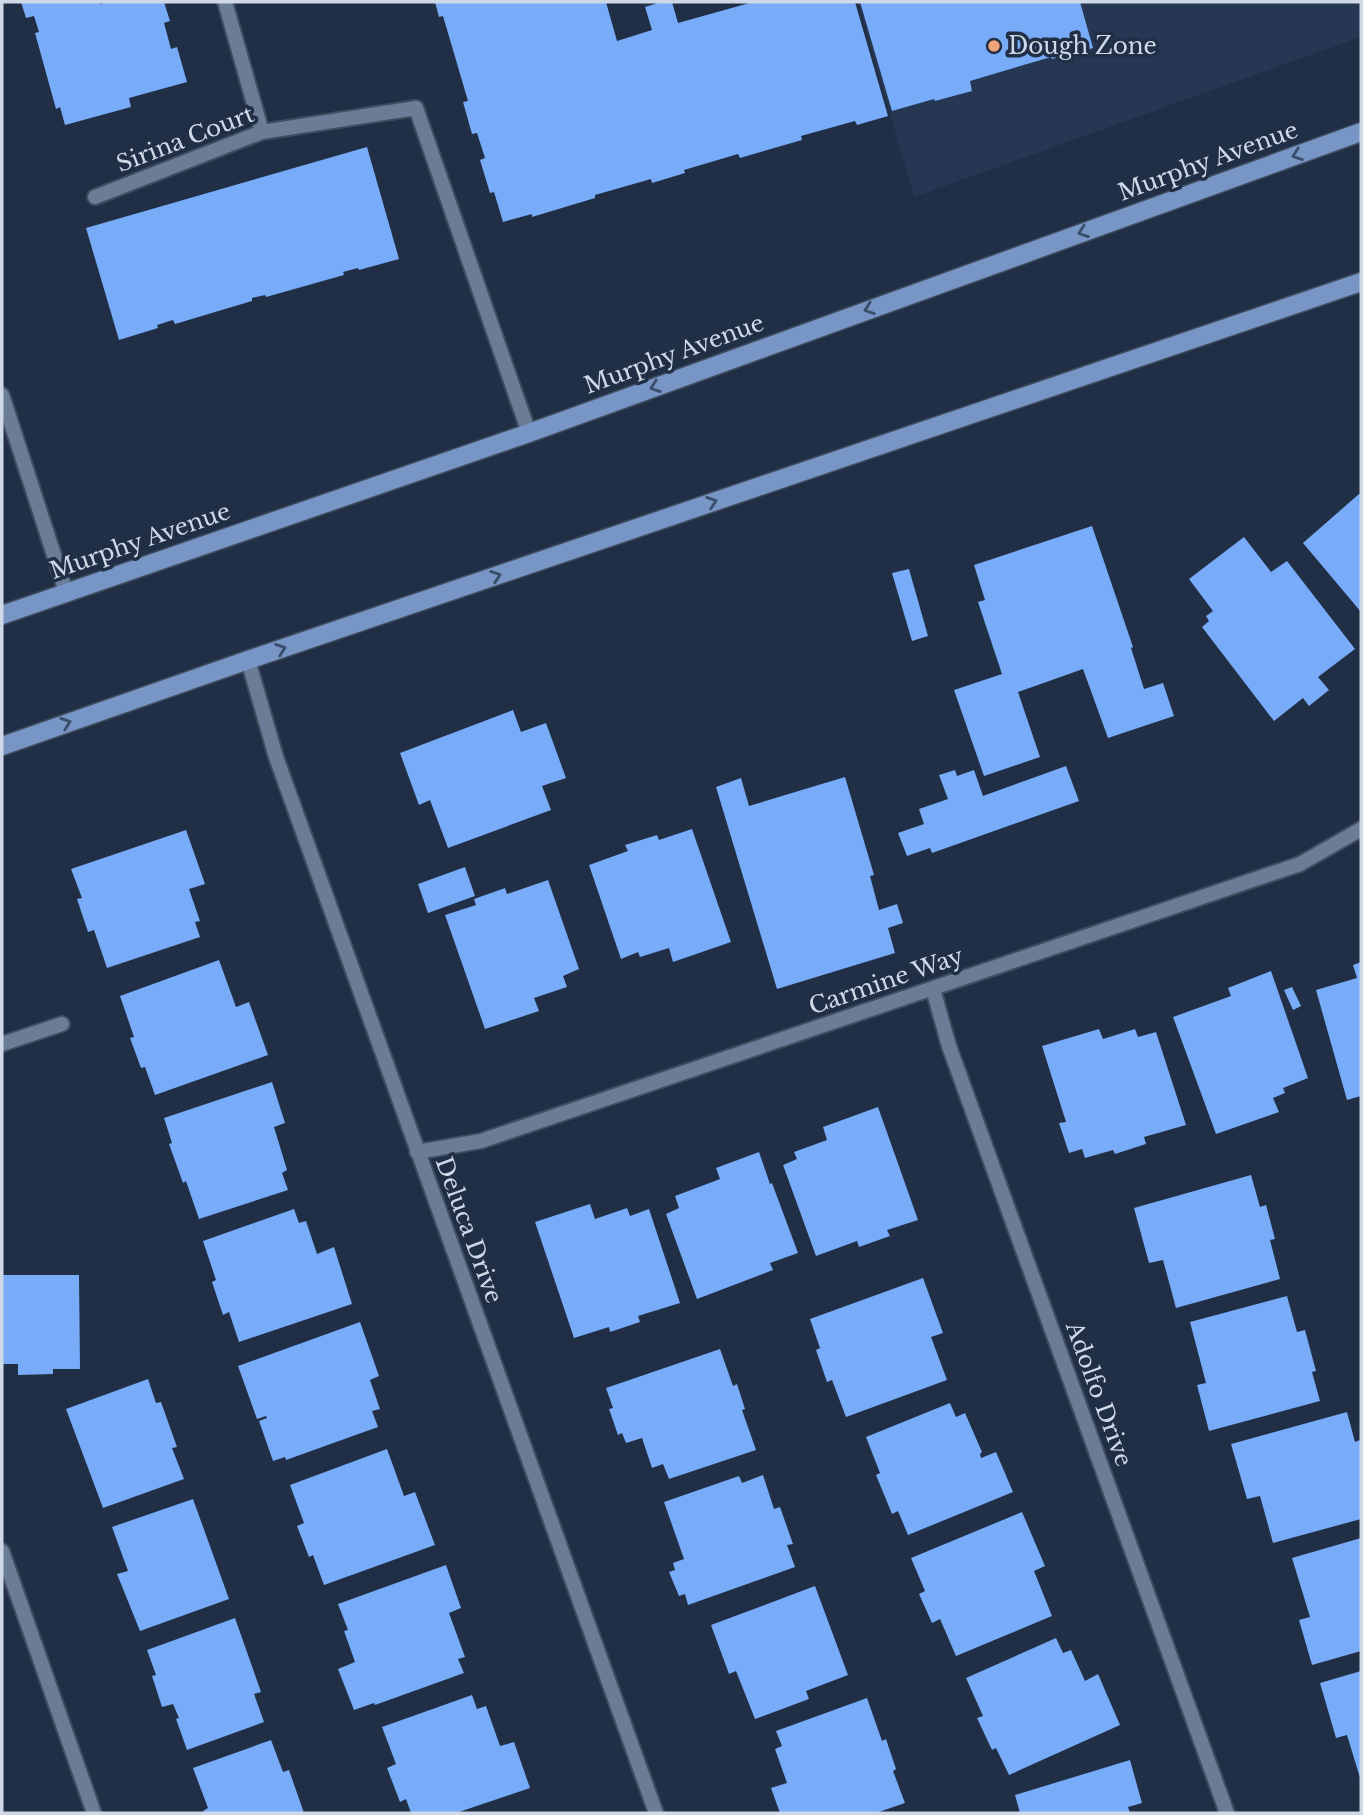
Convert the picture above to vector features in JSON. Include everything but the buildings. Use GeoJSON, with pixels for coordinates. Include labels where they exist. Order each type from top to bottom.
{"type":"FeatureCollection","features":[{"type":"Feature","properties":{"kind":"main road","name":"Murphy Avenue"},"geometry":{"type":"LineString","coordinates":[[2,615],[528,433],[1361,132]]}},
{"type":"Feature","properties":{"kind":"main road"},"geometry":{"type":"LineString","coordinates":[[2,746],[1361,282]]}},
{"type":"Feature","properties":{"kind":"street"},"geometry":{"type":"LineString","coordinates":[[225,2],[262,132]]}},
{"type":"Feature","properties":{"kind":"street","name":"Sirina Court"},"geometry":{"type":"LineString","coordinates":[[95,197],[262,132],[416,108],[528,433]]}},
{"type":"Feature","properties":{"kind":"street"},"geometry":{"type":"LineString","coordinates":[[3,404],[66,592]]}},
{"type":"Feature","properties":{"kind":"street","name":"Deluca Drive"},"geometry":{"type":"LineString","coordinates":[[248,660],[276,757],[656,1813]]}},
{"type":"Feature","properties":{"kind":"street","name":"Carmine Way"},"geometry":{"type":"LineString","coordinates":[[417,1152],[481,1141],[1300,864],[1361,829]]}},
{"type":"Feature","properties":{"kind":"street","name":"Adolfo Drive"},"geometry":{"type":"LineString","coordinates":[[933,989],[949,1046],[1227,1813]]}},
{"type":"Feature","properties":{"kind":"street"},"geometry":{"type":"LineString","coordinates":[[2,1044],[62,1024]]}},
{"type":"Feature","properties":{"kind":"street"},"geometry":{"type":"LineString","coordinates":[[2,1551],[94,1813]]}},
{"type":"Feature","properties":{"kind":"shaded area"},"geometry":{"type":"Polygon","coordinates":[[[858,2],[1361,2],[1361,37],[914,197],[858,2]]]}},
{"type":"Feature","properties":{"kind":"place","name":"Dough Zone"},"geometry":{"type":"Point","coordinates":[994,46]}}]}
